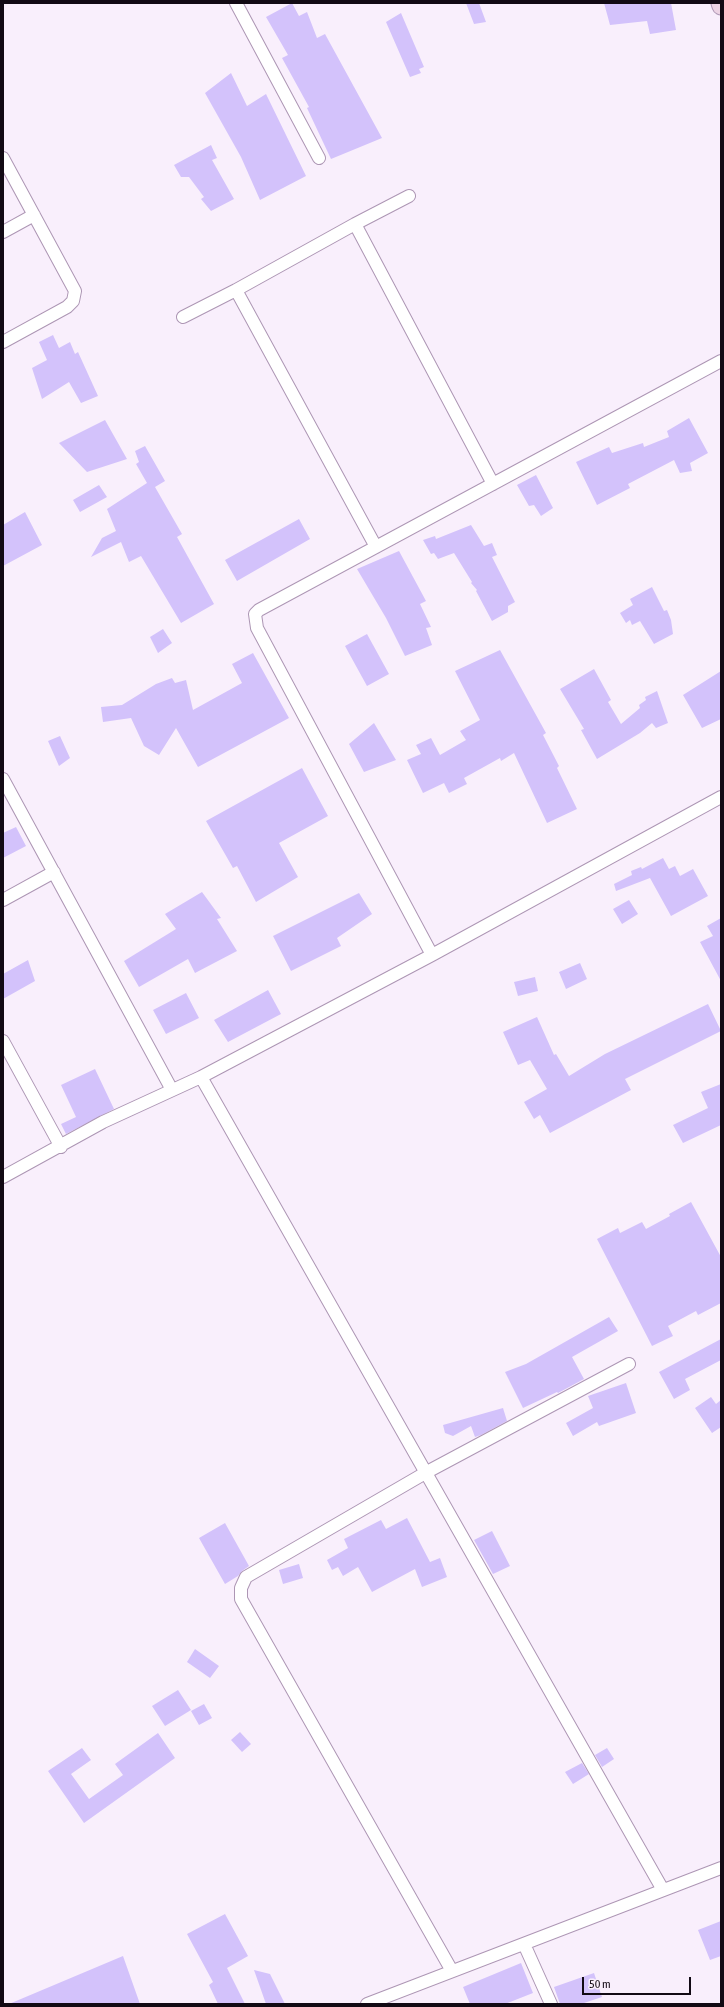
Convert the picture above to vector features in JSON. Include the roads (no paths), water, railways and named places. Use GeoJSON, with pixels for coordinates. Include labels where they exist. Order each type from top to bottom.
{"type":"FeatureCollection","features":[{"type":"Feature","properties":{"kind":"street"},"geometry":{"type":"LineString","coordinates":[[236,3],[319,158]]}},
{"type":"Feature","properties":{"kind":"street"},"geometry":{"type":"LineString","coordinates":[[3,158],[75,291],[73,301],[67,307],[3,342]]}},
{"type":"Feature","properties":{"kind":"street"},"geometry":{"type":"LineString","coordinates":[[183,317],[236,290],[409,196]]}},
{"type":"Feature","properties":{"kind":"street"},"geometry":{"type":"LineString","coordinates":[[3,232],[34,215]]}},
{"type":"Feature","properties":{"kind":"street"},"geometry":{"type":"LineString","coordinates":[[355,224],[493,484]]}},
{"type":"Feature","properties":{"kind":"street"},"geometry":{"type":"LineString","coordinates":[[236,290],[376,547]]}},
{"type":"Feature","properties":{"kind":"street"},"geometry":{"type":"LineString","coordinates":[[432,955],[257,628],[255,618],[259,610],[721,361]]}},
{"type":"Feature","properties":{"kind":"street"},"geometry":{"type":"LineString","coordinates":[[3,779],[172,1090]]}},
{"type":"Feature","properties":{"kind":"street"},"geometry":{"type":"LineString","coordinates":[[3,1176],[61,1147],[103,1122],[201,1076],[432,955],[721,797]]}},
{"type":"Feature","properties":{"kind":"street"},"geometry":{"type":"LineString","coordinates":[[3,900],[54,872]]}},
{"type":"Feature","properties":{"kind":"street"},"geometry":{"type":"LineString","coordinates":[[3,1041],[61,1147]]}},
{"type":"Feature","properties":{"kind":"street"},"geometry":{"type":"LineString","coordinates":[[201,1076],[663,1890]]}},
{"type":"Feature","properties":{"kind":"street"},"geometry":{"type":"LineString","coordinates":[[452,1971],[241,1599],[241,1588],[246,1578],[426,1472],[629,1364]]}},
{"type":"Feature","properties":{"kind":"street"},"geometry":{"type":"LineString","coordinates":[[367,2004],[721,1868]]}},
{"type":"Feature","properties":{"kind":"street"},"geometry":{"type":"LineString","coordinates":[[524,1944],[551,2004]]}}]}
